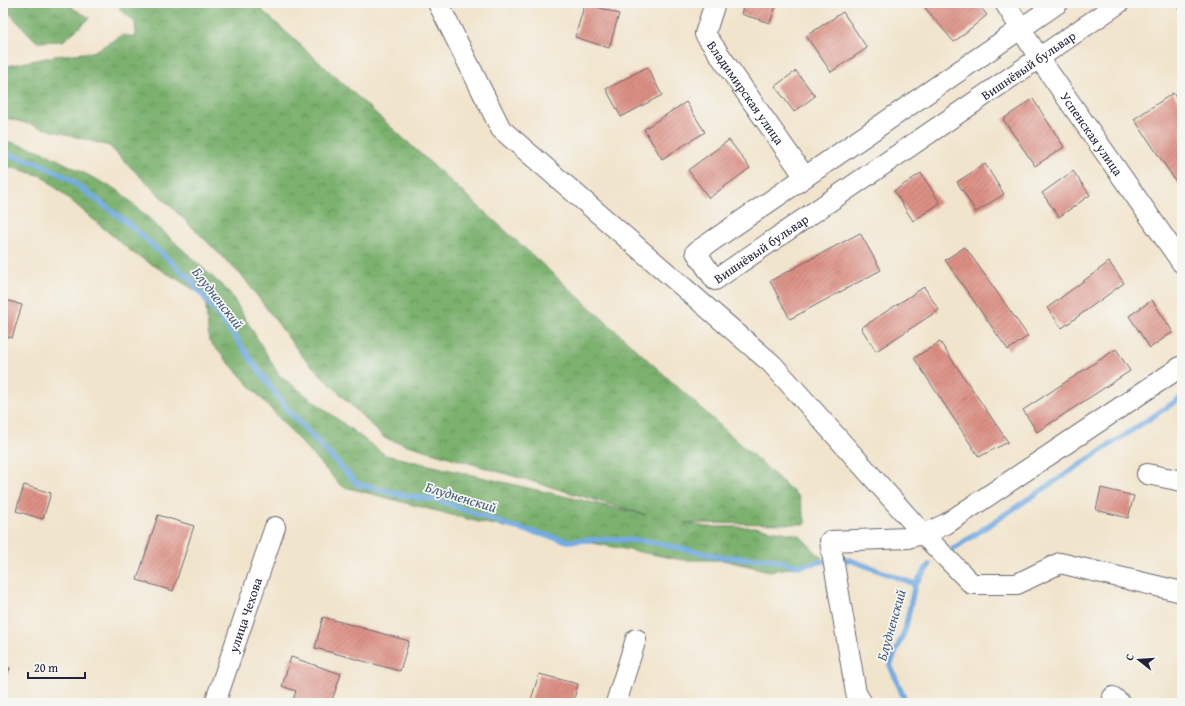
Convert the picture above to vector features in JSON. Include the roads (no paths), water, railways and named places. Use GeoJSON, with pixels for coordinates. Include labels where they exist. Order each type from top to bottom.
{"type":"FeatureCollection","features":[{"type":"Feature","properties":{"kind":"street"},"geometry":{"type":"LineString","coordinates":[[438,3],[501,129],[772,364],[923,534],[972,584],[1017,584],[1060,563],[1182,592]]}},
{"type":"Feature","properties":{"kind":"street","name":"Владимирская улица"},"geometry":{"type":"LineString","coordinates":[[715,3],[705,34],[805,177]]}},
{"type":"Feature","properties":{"kind":"street","name":"Успенская улица"},"geometry":{"type":"LineString","coordinates":[[1005,3],[1039,58],[1182,263]]}},
{"type":"Feature","properties":{"kind":"street","name":"Вишнёвый бульвар"},"geometry":{"type":"LineString","coordinates":[[1058,3],[696,252],[715,280],[1119,3]]}},
{"type":"Feature","properties":{"kind":"street"},"geometry":{"type":"LineString","coordinates":[[862,703],[856,693],[830,541],[908,538],[923,534],[946,524],[1182,366]]}},
{"type":"Feature","properties":{"kind":"street"},"geometry":{"type":"LineString","coordinates":[[1147,474],[1182,481]]}},
{"type":"Feature","properties":{"kind":"street","name":"улица Чехова"},"geometry":{"type":"LineString","coordinates":[[215,703],[275,527]]}},
{"type":"Feature","properties":{"kind":"street"},"geometry":{"type":"LineString","coordinates":[[616,703],[636,639]]}},
{"type":"Feature","properties":{"kind":"waterway","name":"Блудненский"},"geometry":{"type":"LineString","coordinates":[[3,153],[38,163],[68,178],[130,225],[190,279],[232,333],[286,408],[357,484],[407,496],[437,500],[510,526],[568,541],[609,539],[647,541],[721,557],[770,559],[798,566],[825,561],[850,560],[915,584],[905,630],[890,665],[906,703]]}},
{"type":"Feature","properties":{"kind":"waterway"},"geometry":{"type":"LineString","coordinates":[[953,549],[1182,397]]}},
{"type":"Feature","properties":{"kind":"waterway"},"geometry":{"type":"LineString","coordinates":[[915,584],[929,565]]}}]}
